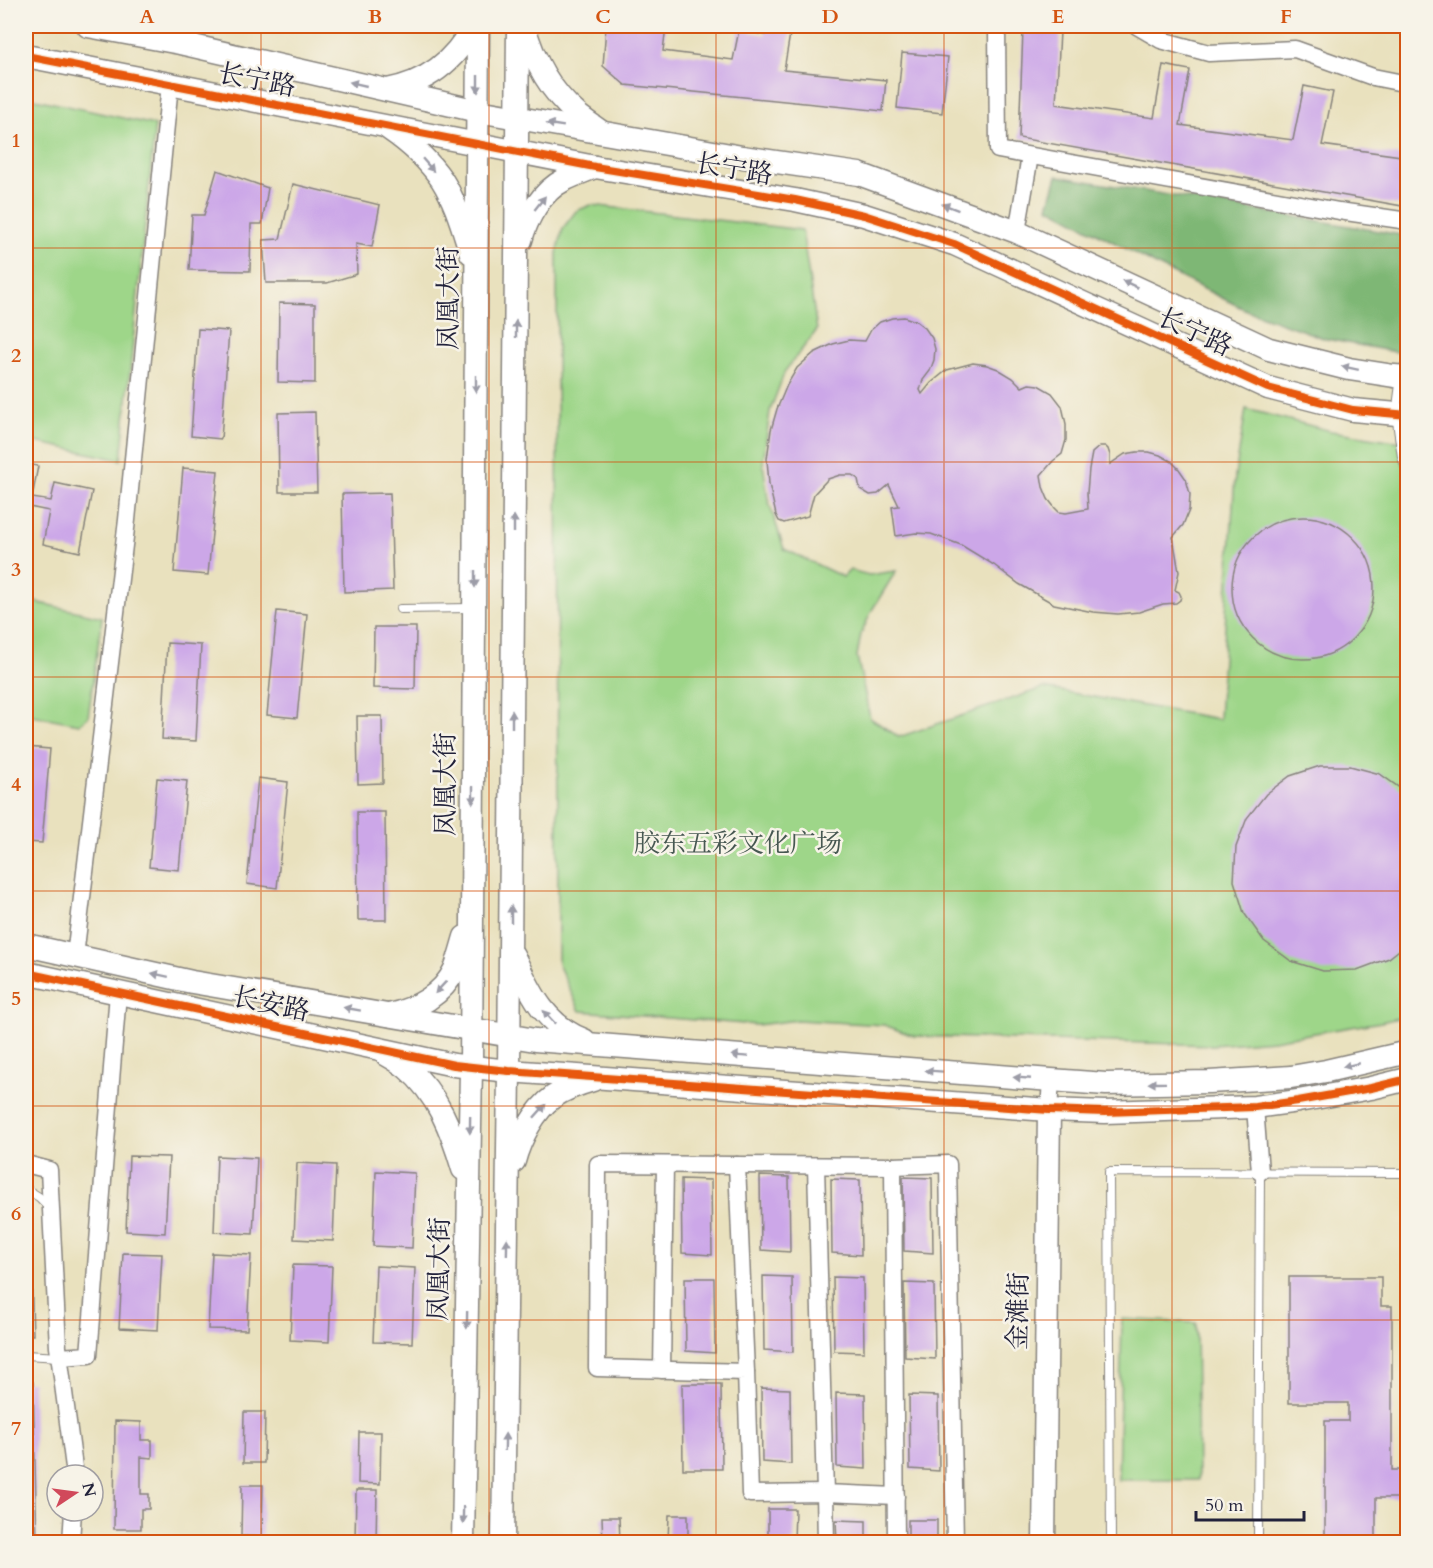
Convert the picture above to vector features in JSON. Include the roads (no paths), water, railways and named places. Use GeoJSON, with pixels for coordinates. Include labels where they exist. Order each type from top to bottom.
{"type":"FeatureCollection","features":[{"type":"Feature","properties":{"kind":"street","name":"长宁路"},"geometry":{"type":"LineString","coordinates":[[88,26],[180,34],[384,90],[517,119],[859,174],[1017,232],[1269,349],[1349,369],[1404,377]]}},
{"type":"Feature","properties":{"kind":"street"},"geometry":{"type":"LineString","coordinates":[[384,90],[421,80],[440,68],[460,47],[473,26]]}},
{"type":"Feature","properties":{"kind":"street","name":"凤凰大街"},"geometry":{"type":"LineString","coordinates":[[462,1542],[472,1029],[478,26]]}},
{"type":"Feature","properties":{"kind":"street"},"geometry":{"type":"LineString","coordinates":[[503,1542],[510,1036],[518,26]]}},
{"type":"Feature","properties":{"kind":"street"},"geometry":{"type":"LineString","coordinates":[[524,26],[538,64],[554,90],[576,114],[604,133]]}},
{"type":"Feature","properties":{"kind":"street"},"geometry":{"type":"LineString","coordinates":[[997,26],[998,150],[1407,221]]}},
{"type":"Feature","properties":{"kind":"street"},"geometry":{"type":"LineString","coordinates":[[1137,26],[1161,40],[1209,53],[1295,49],[1373,77],[1407,84]]}},
{"type":"Feature","properties":{"kind":"street","name":"长宁路"},"geometry":{"type":"LineString","coordinates":[[26,56],[595,167],[795,200],[864,215],[954,244],[1268,388],[1353,410],[1402,415]]}},
{"type":"Feature","properties":{"kind":"street"},"geometry":{"type":"LineString","coordinates":[[75,956],[127,520],[170,84]]}},
{"type":"Feature","properties":{"kind":"street"},"geometry":{"type":"LineString","coordinates":[[385,126],[406,141],[442,180],[463,228],[477,273]]}},
{"type":"Feature","properties":{"kind":"street"},"geometry":{"type":"LineString","coordinates":[[650,176],[627,166],[623,154],[628,144],[653,141]]}},
{"type":"Feature","properties":{"kind":"street"},"geometry":{"type":"LineString","coordinates":[[1017,232],[1030,156]]}},
{"type":"Feature","properties":{"kind":"street"},"geometry":{"type":"LineString","coordinates":[[516,256],[524,227],[535,207],[548,192],[562,180],[595,167]]}},
{"type":"Feature","properties":{"kind":"street"},"geometry":{"type":"LineString","coordinates":[[1297,396],[1317,394],[1326,382],[1323,369],[1301,356]]}},
{"type":"Feature","properties":{"kind":"street"},"geometry":{"type":"LineString","coordinates":[[387,1015],[406,1011],[427,1000],[441,989],[454,970],[472,915]]}},
{"type":"Feature","properties":{"kind":"street","name":"长安路"},"geometry":{"type":"LineString","coordinates":[[26,945],[192,982],[510,1036],[599,1045],[1106,1084],[1209,1082],[1291,1077],[1407,1052]]}},
{"type":"Feature","properties":{"kind":"street"},"geometry":{"type":"LineString","coordinates":[[510,949],[524,980],[540,1007],[555,1023],[570,1034],[599,1045]]}},
{"type":"Feature","properties":{"kind":"street","name":"长安路"},"geometry":{"type":"LineString","coordinates":[[26,973],[454,1065],[598,1078],[1048,1110],[1105,1112],[1255,1107],[1340,1094],[1407,1079]]}},
{"type":"Feature","properties":{"kind":"street"},"geometry":{"type":"LineString","coordinates":[[59,1356],[89,1355],[118,993]]}},
{"type":"Feature","properties":{"kind":"street"},"geometry":{"type":"LineString","coordinates":[[376,1048],[407,1067],[437,1102],[454,1138],[469,1191]]}},
{"type":"Feature","properties":{"kind":"street"},"geometry":{"type":"LineString","coordinates":[[508,1183],[516,1152],[530,1123],[552,1098],[574,1086],[598,1078]]}},
{"type":"Feature","properties":{"kind":"street","name":"金滩街"},"geometry":{"type":"LineString","coordinates":[[1044,1542],[1048,1110],[1051,1080]]}},
{"type":"Feature","properties":{"kind":"street"},"geometry":{"type":"LineString","coordinates":[[1255,1107],[1260,1172]]}},
{"type":"Feature","properties":{"kind":"street"},"geometry":{"type":"LineString","coordinates":[[26,1164],[49,1170],[59,1356],[73,1463]]}},
{"type":"Feature","properties":{"kind":"street"},"geometry":{"type":"LineString","coordinates":[[746,1372],[597,1368],[598,1164],[816,1166],[948,1164],[955,1542]]}},
{"type":"Feature","properties":{"kind":"street"},"geometry":{"type":"LineString","coordinates":[[662,1370],[665,1165]]}},
{"type":"Feature","properties":{"kind":"street"},"geometry":{"type":"LineString","coordinates":[[737,1165],[750,1494],[825,1492],[896,1496]]}},
{"type":"Feature","properties":{"kind":"street"},"geometry":{"type":"LineString","coordinates":[[816,1166],[826,1542]]}},
{"type":"Feature","properties":{"kind":"street"},"geometry":{"type":"LineString","coordinates":[[893,1166],[896,1542]]}},
{"type":"Feature","properties":{"kind":"street"},"geometry":{"type":"LineString","coordinates":[[72,1542],[73,1523]]}},
{"type":"Feature","properties":{"kind":"lane"},"geometry":{"type":"LineString","coordinates":[[1404,377],[1402,457],[1407,475]]}},
{"type":"Feature","properties":{"kind":"lane"},"geometry":{"type":"LineString","coordinates":[[400,609],[474,608]]}},
{"type":"Feature","properties":{"kind":"lane"},"geometry":{"type":"LineString","coordinates":[[1111,1542],[1109,1172],[1407,1173]]}},
{"type":"Feature","properties":{"kind":"lane"},"geometry":{"type":"LineString","coordinates":[[1258,1542],[1260,1172]]}},
{"type":"Feature","properties":{"kind":"lane"},"geometry":{"type":"LineString","coordinates":[[26,1189],[51,1208]]}},
{"type":"Feature","properties":{"kind":"lane"},"geometry":{"type":"LineString","coordinates":[[26,1355],[59,1356]]}},
{"type":"Feature","properties":{"kind":"park label","name":"胶东五彩文化广场"},"geometry":{"type":"Point","coordinates":[738,843]}}]}
